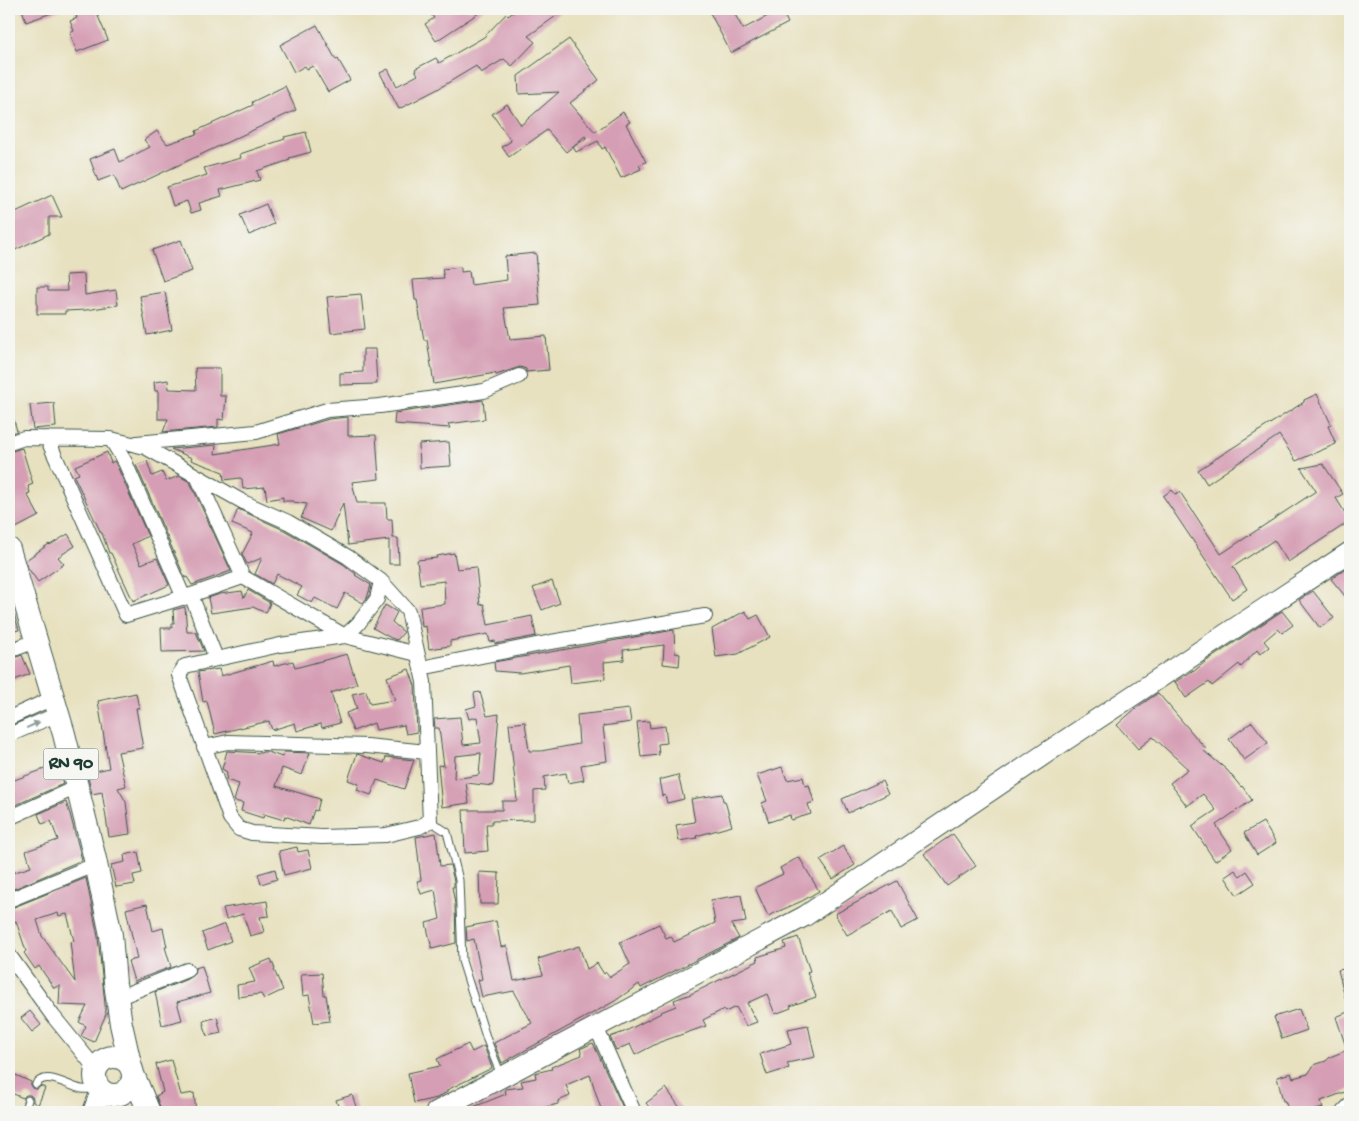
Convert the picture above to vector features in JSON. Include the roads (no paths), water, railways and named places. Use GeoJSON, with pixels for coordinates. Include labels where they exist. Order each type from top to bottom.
{"type":"FeatureCollection","features":[{"type":"Feature","properties":{"kind":"main road","name":"RN 90"},"geometry":{"type":"LineString","coordinates":[[9,548],[55,706],[97,864],[112,934],[116,991],[124,1040],[132,1071],[149,1112]]}},
{"type":"Feature","properties":{"kind":"main road"},"geometry":{"type":"LineString","coordinates":[[436,1112],[805,916],[1058,745],[1350,552]]}},
{"type":"Feature","properties":{"kind":"main road","name":"RN 90"},"geometry":{"type":"LineString","coordinates":[[102,1081],[116,991]]}},
{"type":"Feature","properties":{"kind":"main road"},"geometry":{"type":"LineString","coordinates":[[93,1112],[102,1081],[109,1058],[120,1058],[128,1064],[132,1071],[130,1087],[120,1094],[102,1081]]}},
{"type":"Feature","properties":{"kind":"main road"},"geometry":{"type":"LineString","coordinates":[[102,1081],[132,1112]]}},
{"type":"Feature","properties":{"kind":"street"},"geometry":{"type":"LineString","coordinates":[[129,444],[256,432],[327,410],[380,406],[484,391],[518,376]]}},
{"type":"Feature","properties":{"kind":"street"},"geometry":{"type":"LineString","coordinates":[[9,443],[24,438],[111,439],[145,447],[245,503],[288,522],[348,557],[381,581],[408,612],[424,682],[430,822],[419,827],[376,836],[322,837],[252,833],[239,829],[230,818],[179,675],[185,666],[216,658],[280,645],[345,636],[358,624],[377,599],[381,581]]}},
{"type":"Feature","properties":{"kind":"street"},"geometry":{"type":"LineString","coordinates":[[47,438],[126,615],[187,597],[243,577]]}},
{"type":"Feature","properties":{"kind":"street"},"geometry":{"type":"LineString","coordinates":[[111,439],[125,462],[216,658]]}},
{"type":"Feature","properties":{"kind":"street"},"geometry":{"type":"LineString","coordinates":[[197,476],[243,577],[345,636],[417,654]]}},
{"type":"Feature","properties":{"kind":"street"},"geometry":{"type":"LineString","coordinates":[[421,668],[551,642],[705,616]]}},
{"type":"Feature","properties":{"kind":"street"},"geometry":{"type":"LineString","coordinates":[[9,651],[36,641]]}},
{"type":"Feature","properties":{"kind":"street"},"geometry":{"type":"LineString","coordinates":[[9,718],[55,706]]}},
{"type":"Feature","properties":{"kind":"street"},"geometry":{"type":"LineString","coordinates":[[9,735],[55,706]]}},
{"type":"Feature","properties":{"kind":"street"},"geometry":{"type":"LineString","coordinates":[[204,748],[228,742],[367,746],[427,752]]}},
{"type":"Feature","properties":{"kind":"street"},"geometry":{"type":"LineString","coordinates":[[9,818],[77,788]]}},
{"type":"Feature","properties":{"kind":"street"},"geometry":{"type":"LineString","coordinates":[[9,900],[97,864]]}},
{"type":"Feature","properties":{"kind":"street"},"geometry":{"type":"LineString","coordinates":[[9,955],[102,1081]]}},
{"type":"Feature","properties":{"kind":"street"},"geometry":{"type":"LineString","coordinates":[[116,991],[187,970]]}},
{"type":"Feature","properties":{"kind":"street"},"geometry":{"type":"LineString","coordinates":[[596,1028],[634,1112]]}},
{"type":"Feature","properties":{"kind":"street"},"geometry":{"type":"LineString","coordinates":[[1343,1112],[1350,1105]]}},
{"type":"Feature","properties":{"kind":"lane"},"geometry":{"type":"LineString","coordinates":[[430,822],[447,832],[459,880],[462,961],[487,1040],[502,1077]]}},
{"type":"Feature","properties":{"kind":"lane"},"geometry":{"type":"LineString","coordinates":[[36,1084],[39,1080],[46,1079],[83,1089],[102,1081]]}},
{"type":"Feature","properties":{"kind":"lane"},"geometry":{"type":"LineString","coordinates":[[24,1112],[28,1100]]}}]}
